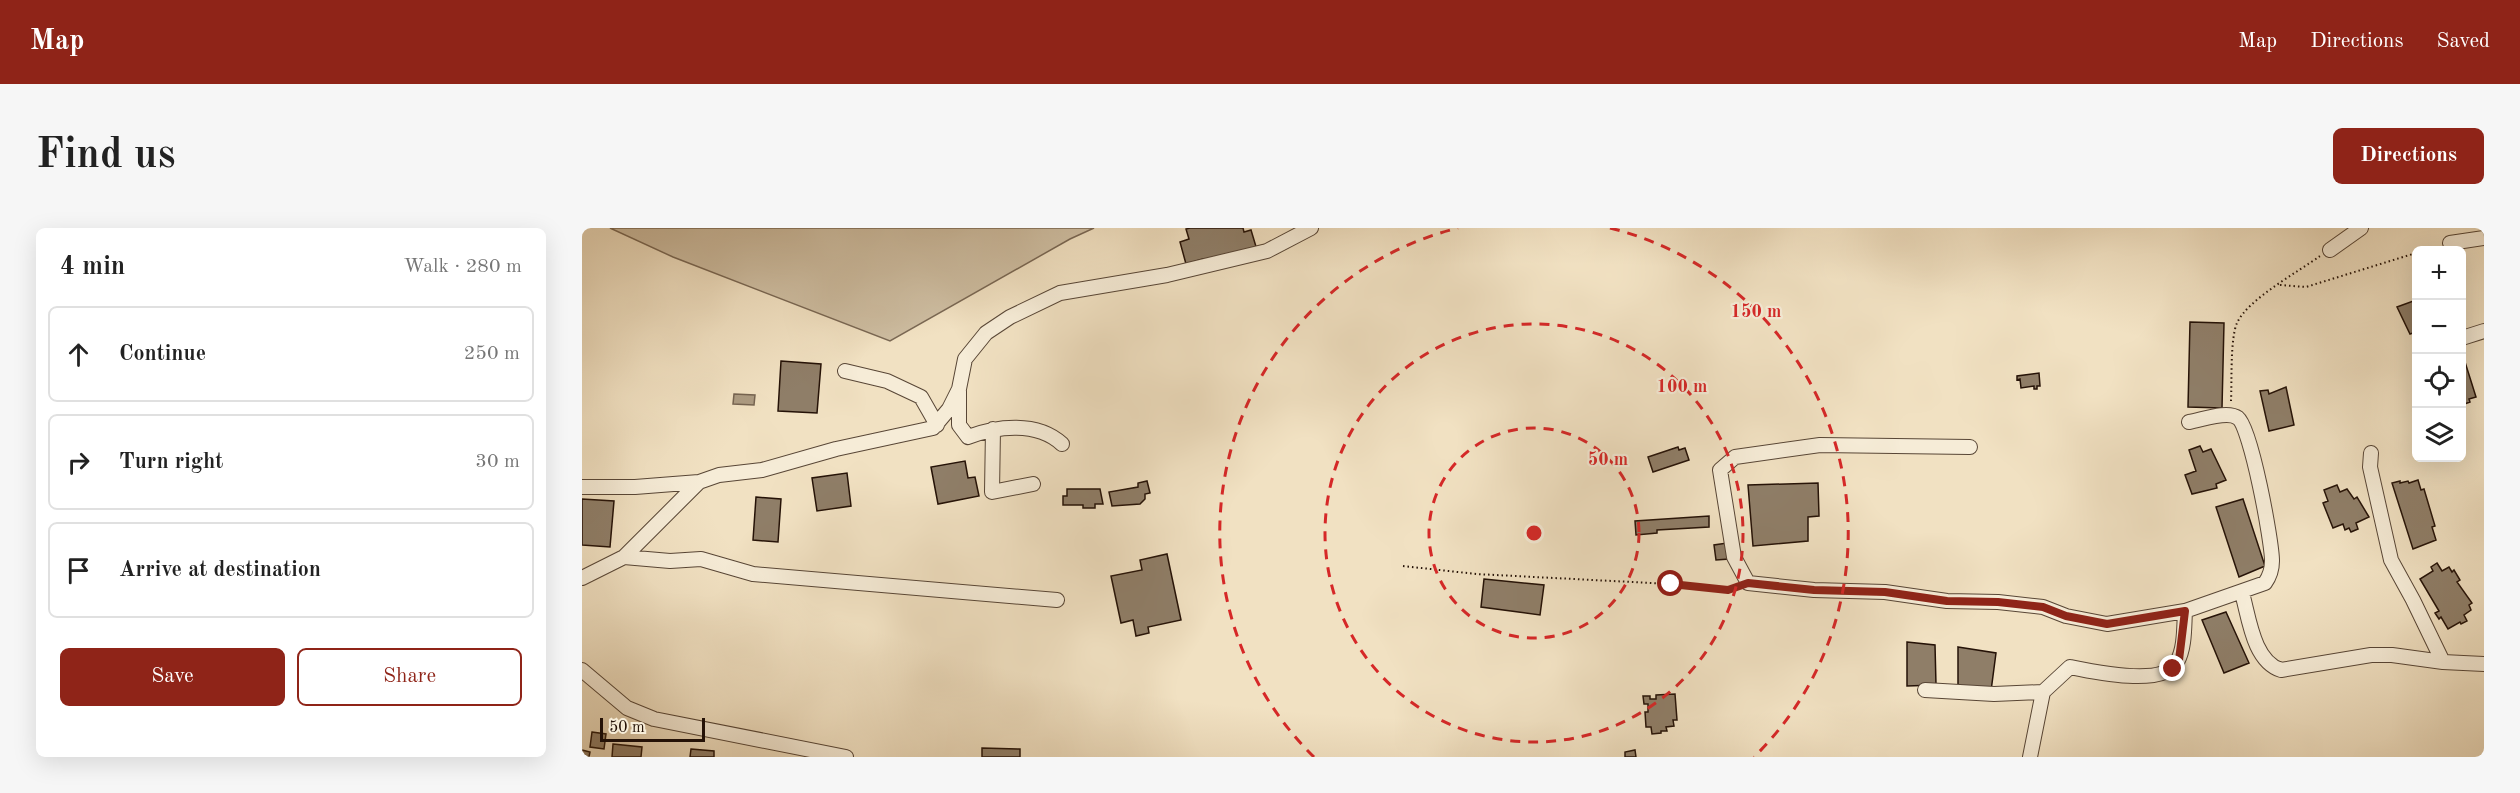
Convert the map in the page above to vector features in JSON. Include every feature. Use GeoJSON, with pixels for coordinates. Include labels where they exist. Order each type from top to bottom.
{"type":"FeatureCollection","features":[{"type":"Feature","properties":{"kind":"street"},"geometry":{"type":"LineString","coordinates":[[1062,444],[1052,435],[1015,427],[993,429],[968,437],[959,425],[959,389],[965,359],[986,333],[1059,293],[1167,274],[1267,251],[1311,228]]}},
{"type":"Feature","properties":{"kind":"street"},"geometry":{"type":"LineString","coordinates":[[2330,249],[2361,228]]}},
{"type":"Feature","properties":{"kind":"street"},"geometry":{"type":"LineString","coordinates":[[2450,243],[2484,238]]}},
{"type":"Feature","properties":{"kind":"street"},"geometry":{"type":"LineString","coordinates":[[2466,337],[2484,331]]}},
{"type":"Feature","properties":{"kind":"street"},"geometry":{"type":"LineString","coordinates":[[845,370],[886,381],[921,397],[937,425]]}},
{"type":"Feature","properties":{"kind":"street"},"geometry":{"type":"LineString","coordinates":[[582,487],[635,487],[699,482],[719,475],[762,470],[836,449],[933,428],[949,409],[959,389]]}},
{"type":"Feature","properties":{"kind":"street"},"geometry":{"type":"LineString","coordinates":[[1970,447],[1820,445],[1735,457],[1720,470],[1720,483],[1734,557],[1748,583],[1814,590],[1885,592],[1947,601],[1998,602],[2043,607],[2066,616],[2107,624],[2185,611],[2265,583],[2270,574],[2272,557],[2258,476],[2245,426],[2237,417],[2230,414],[2189,422]]}},
{"type":"Feature","properties":{"kind":"street"},"geometry":{"type":"LineString","coordinates":[[993,429],[992,492],[1034,484]]}},
{"type":"Feature","properties":{"kind":"street"},"geometry":{"type":"LineString","coordinates":[[2371,453],[2370,467],[2391,560],[2414,600],[2443,662]]}},
{"type":"Feature","properties":{"kind":"street"},"geometry":{"type":"LineString","coordinates":[[582,578],[624,557],[699,482]]}},
{"type":"Feature","properties":{"kind":"street"},"geometry":{"type":"LineString","coordinates":[[624,557],[670,561],[701,559],[753,574],[1057,600]]}},
{"type":"Feature","properties":{"kind":"street"},"geometry":{"type":"LineString","coordinates":[[2242,592],[2255,641],[2272,667],[2281,670],[2371,655],[2484,664]]}},
{"type":"Feature","properties":{"kind":"street"},"geometry":{"type":"LineString","coordinates":[[2030,757],[2043,692],[2070,667],[2150,677],[2173,669],[2179,660],[2185,611]]}},
{"type":"Feature","properties":{"kind":"street"},"geometry":{"type":"LineString","coordinates":[[582,670],[627,708],[654,719],[846,757]]}},
{"type":"Feature","properties":{"kind":"street"},"geometry":{"type":"LineString","coordinates":[[1926,690],[1994,694],[2043,692]]}},
{"type":"Feature","properties":{"kind":"path"},"geometry":{"type":"LineString","coordinates":[[2230,414],[2236,325],[2255,301],[2330,249]]}},
{"type":"Feature","properties":{"kind":"path"},"geometry":{"type":"LineString","coordinates":[[2280,285],[2306,287],[2412,254]]}},
{"type":"Feature","properties":{"kind":"path"},"geometry":{"type":"LineString","coordinates":[[1403,566],[1476,574],[1671,584],[1728,590],[1748,583]]}},
{"type":"Feature","properties":{"kind":"shaded area"},"geometry":{"type":"Polygon","coordinates":[[[610,228],[1094,228],[1070,239],[890,341],[673,257],[610,228]]]}},
{"type":"Feature","properties":{"kind":"shaded area"},"geometry":{"type":"Polygon","coordinates":[[[734,394],[755,395],[754,405],[733,404],[734,394]]]}},
{"type":"Feature","properties":{"kind":"building"},"geometry":{"type":"Polygon","coordinates":[[[1243,228],[1244,232],[1251,230],[1257,250],[1204,264],[1203,259],[1186,264],[1180,242],[1189,239],[1186,229],[1243,228]]]}},
{"type":"Feature","properties":{"kind":"building"},"geometry":{"type":"Polygon","coordinates":[[[2412,301],[2412,333],[2410,334],[2397,307],[2412,301]]]}},
{"type":"Feature","properties":{"kind":"building"},"geometry":{"type":"Polygon","coordinates":[[[2190,322],[2224,323],[2222,408],[2188,407],[2190,322]]]}},
{"type":"Feature","properties":{"kind":"building"},"geometry":{"type":"Polygon","coordinates":[[[781,361],[821,364],[817,413],[778,411],[781,361]]]}},
{"type":"Feature","properties":{"kind":"building"},"geometry":{"type":"Polygon","coordinates":[[[2466,365],[2476,397],[2469,399],[2470,402],[2466,404],[2466,365]]]}},
{"type":"Feature","properties":{"kind":"building"},"geometry":{"type":"Polygon","coordinates":[[[2039,373],[2040,386],[2037,386],[2037,389],[2034,389],[2034,386],[2021,388],[2020,379],[2017,380],[2017,376],[2039,373]]]}},
{"type":"Feature","properties":{"kind":"building"},"geometry":{"type":"Polygon","coordinates":[[[2286,387],[2294,425],[2269,431],[2260,391],[2268,390],[2269,394],[2286,387]]]}},
{"type":"Feature","properties":{"kind":"building"},"geometry":{"type":"Polygon","coordinates":[[[2200,446],[2203,452],[2211,449],[2226,480],[2216,484],[2217,488],[2192,494],[2185,475],[2196,471],[2189,450],[2200,446]]]}},
{"type":"Feature","properties":{"kind":"building"},"geometry":{"type":"Polygon","coordinates":[[[1678,447],[1679,450],[1685,448],[1689,460],[1653,472],[1648,457],[1678,447]]]}},
{"type":"Feature","properties":{"kind":"building"},"geometry":{"type":"Polygon","coordinates":[[[965,461],[968,478],[975,477],[979,496],[938,504],[931,467],[965,461]]]}},
{"type":"Feature","properties":{"kind":"building"},"geometry":{"type":"Polygon","coordinates":[[[847,473],[851,506],[817,511],[812,478],[847,473]]]}},
{"type":"Feature","properties":{"kind":"building"},"geometry":{"type":"Polygon","coordinates":[[[2418,480],[2421,490],[2424,489],[2435,526],[2432,527],[2436,540],[2413,549],[2392,483],[2408,481],[2409,483],[2418,480]]]}},
{"type":"Feature","properties":{"kind":"building"},"geometry":{"type":"Polygon","coordinates":[[[1147,481],[1150,493],[1145,494],[1145,499],[1140,504],[1112,506],[1109,492],[1138,487],[1138,483],[1147,481]]]}},
{"type":"Feature","properties":{"kind":"building"},"geometry":{"type":"Polygon","coordinates":[[[1818,483],[1819,516],[1808,517],[1808,541],[1753,546],[1748,485],[1818,483]]]}},
{"type":"Feature","properties":{"kind":"building"},"geometry":{"type":"Polygon","coordinates":[[[2337,485],[2340,492],[2347,489],[2354,499],[2357,497],[2369,517],[2356,523],[2358,529],[2351,532],[2349,528],[2345,530],[2343,524],[2333,528],[2323,503],[2328,501],[2324,490],[2337,485]]]}},
{"type":"Feature","properties":{"kind":"building"},"geometry":{"type":"Polygon","coordinates":[[[1067,489],[1100,489],[1103,504],[1095,504],[1095,508],[1083,508],[1083,505],[1063,505],[1063,496],[1067,496],[1067,489]]]}},
{"type":"Feature","properties":{"kind":"building"},"geometry":{"type":"Polygon","coordinates":[[[756,497],[781,499],[778,542],[753,540],[756,497]]]}},
{"type":"Feature","properties":{"kind":"building"},"geometry":{"type":"Polygon","coordinates":[[[582,499],[614,501],[610,547],[582,545],[582,499]]]}},
{"type":"Feature","properties":{"kind":"building"},"geometry":{"type":"Polygon","coordinates":[[[2243,499],[2265,566],[2239,577],[2216,507],[2243,499]]]}},
{"type":"Feature","properties":{"kind":"building"},"geometry":{"type":"Polygon","coordinates":[[[1709,516],[1709,527],[1657,530],[1657,533],[1636,535],[1635,521],[1709,516]]]}},
{"type":"Feature","properties":{"kind":"building"},"geometry":{"type":"Polygon","coordinates":[[[1727,543],[1729,559],[1716,560],[1714,545],[1727,543]]]}},
{"type":"Feature","properties":{"kind":"building"},"geometry":{"type":"Polygon","coordinates":[[[1167,554],[1181,620],[1148,627],[1149,633],[1136,636],[1133,620],[1121,623],[1111,576],[1142,570],[1140,560],[1167,554]]]}},
{"type":"Feature","properties":{"kind":"building"},"geometry":{"type":"Polygon","coordinates":[[[2437,563],[2442,571],[2449,567],[2452,572],[2454,570],[2460,580],[2457,582],[2472,603],[2469,605],[2471,610],[2464,615],[2467,621],[2448,629],[2441,617],[2439,619],[2435,613],[2439,611],[2420,579],[2433,571],[2431,567],[2437,563]]]}},
{"type":"Feature","properties":{"kind":"building"},"geometry":{"type":"Polygon","coordinates":[[[1484,579],[1544,585],[1540,615],[1481,607],[1484,579]]]}},
{"type":"Feature","properties":{"kind":"building"},"geometry":{"type":"Polygon","coordinates":[[[2226,612],[2249,663],[2224,673],[2202,620],[2226,612]]]}},
{"type":"Feature","properties":{"kind":"building"},"geometry":{"type":"Polygon","coordinates":[[[1907,642],[1935,645],[1936,685],[1907,686],[1907,642]]]}},
{"type":"Feature","properties":{"kind":"building"},"geometry":{"type":"Polygon","coordinates":[[[1958,647],[1996,653],[1991,691],[1958,691],[1958,647]]]}},
{"type":"Feature","properties":{"kind":"building"},"geometry":{"type":"Polygon","coordinates":[[[1675,694],[1677,720],[1673,720],[1674,726],[1666,727],[1667,731],[1652,734],[1651,727],[1646,727],[1645,712],[1648,712],[1648,704],[1644,704],[1643,696],[1656,699],[1656,695],[1675,694]]]}},
{"type":"Feature","properties":{"kind":"building"},"geometry":{"type":"Polygon","coordinates":[[[592,732],[606,734],[604,749],[590,747],[592,732]]]}},
{"type":"Feature","properties":{"kind":"building"},"geometry":{"type":"Polygon","coordinates":[[[613,744],[642,747],[641,757],[612,757],[613,744]]]}},
{"type":"Feature","properties":{"kind":"building"},"geometry":{"type":"Polygon","coordinates":[[[982,748],[1020,749],[1020,757],[982,757],[982,748]]]}},
{"type":"Feature","properties":{"kind":"building"},"geometry":{"type":"Polygon","coordinates":[[[691,749],[714,751],[714,757],[690,757],[691,749]]]}},
{"type":"Feature","properties":{"kind":"building"},"geometry":{"type":"Polygon","coordinates":[[[582,750],[590,752],[589,757],[582,757],[582,750]]]}},
{"type":"Feature","properties":{"kind":"building"},"geometry":{"type":"Polygon","coordinates":[[[1635,750],[1636,757],[1625,757],[1625,752],[1635,750]]]}},
{"type":"Feature","properties":{"kind":"route"},"geometry":{"type":"LineString","coordinates":[[1671,584],[1728,590],[1748,583],[1814,590],[1885,592],[1947,601],[1998,602],[2043,607],[2066,616],[2107,624],[2185,611],[2179,660],[2173,669]]}}]}
